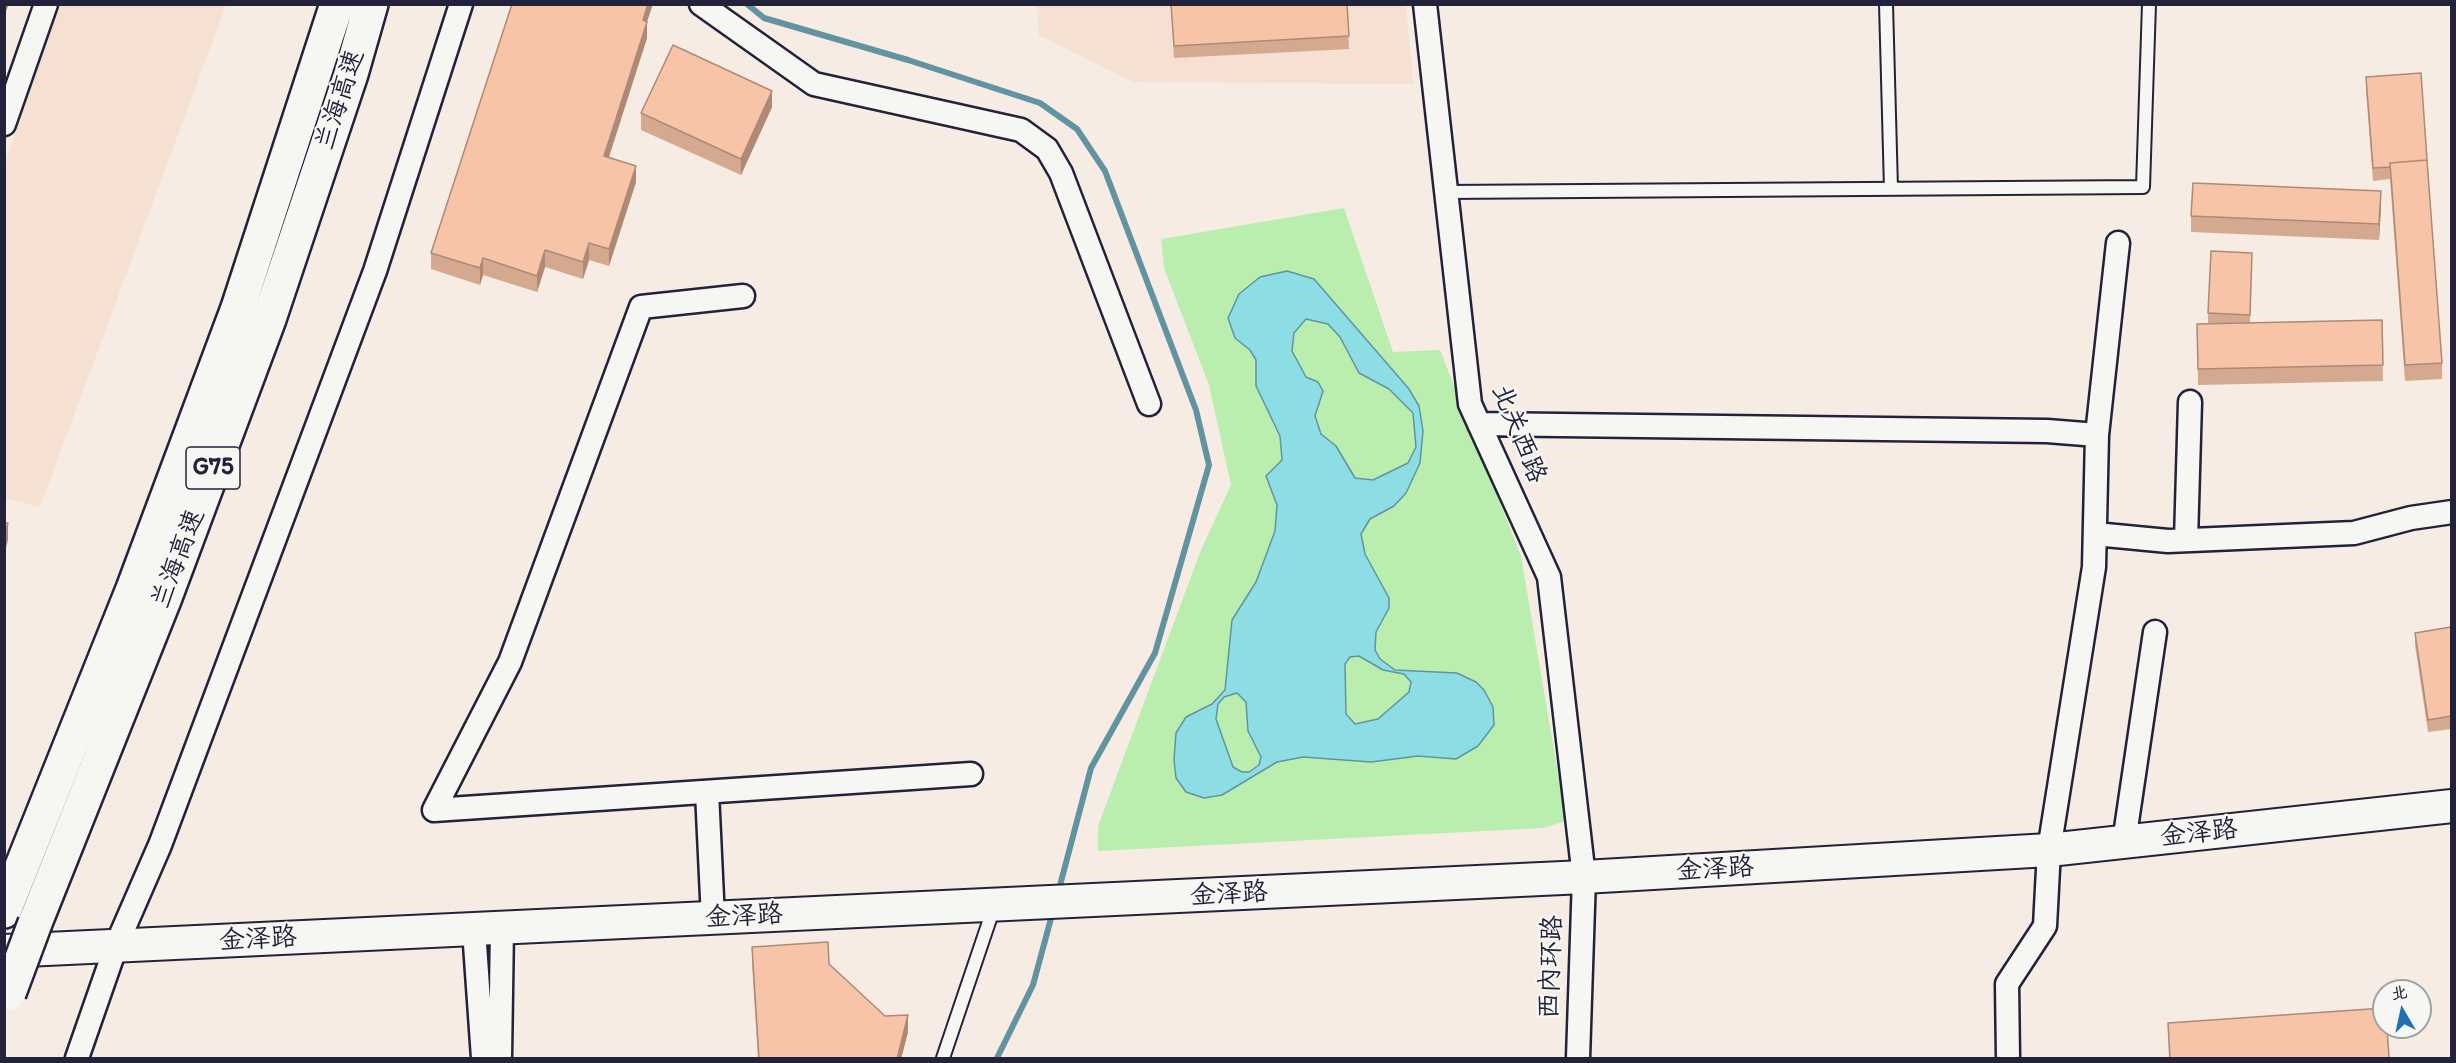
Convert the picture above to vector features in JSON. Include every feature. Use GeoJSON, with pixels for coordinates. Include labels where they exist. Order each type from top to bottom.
{"type":"FeatureCollection","features":[{"type":"Feature","properties":{"kind":"highway","name":"兰海高速"},"geometry":{"type":"LineString","coordinates":[[4,911],[133,589],[238,309],[337,4]]}},
{"type":"Feature","properties":{"kind":"highway","name":"兰海高速"},"geometry":{"type":"LineString","coordinates":[[7,999],[164,600],[269,319],[351,74],[371,4]]}},
{"type":"Feature","properties":{"kind":"main road","name":"金泽路"},"geometry":{"type":"LineString","coordinates":[[4,951],[1584,878],[2049,850],[2451,806]]}},
{"type":"Feature","properties":{"kind":"street"},"geometry":{"type":"LineString","coordinates":[[4,124],[46,4]]}},
{"type":"Feature","properties":{"kind":"street"},"geometry":{"type":"LineString","coordinates":[[77,1059],[116,946],[160,845],[371,282],[461,4]]}},
{"type":"Feature","properties":{"kind":"street"},"geometry":{"type":"LineString","coordinates":[[701,4],[814,84],[1020,130],[1047,149],[1061,173],[1149,404]]}},
{"type":"Feature","properties":{"kind":"street","name":"北关西路"},"geometry":{"type":"LineString","coordinates":[[1425,4],[1470,404],[1550,577],[1584,878]]}},
{"type":"Feature","properties":{"kind":"street"},"geometry":{"type":"LineString","coordinates":[[2008,1059],[2007,984],[2045,926],[2049,850],[2094,567],[2097,435],[2118,243]]}},
{"type":"Feature","properties":{"kind":"street"},"geometry":{"type":"LineString","coordinates":[[743,296],[641,307],[510,662],[434,810],[971,774]]}},
{"type":"Feature","properties":{"kind":"street"},"geometry":{"type":"LineString","coordinates":[[2186,540],[2190,402]]}},
{"type":"Feature","properties":{"kind":"street"},"geometry":{"type":"LineString","coordinates":[[1479,424],[2047,431],[2097,435]]}},
{"type":"Feature","properties":{"kind":"street"},"geometry":{"type":"LineString","coordinates":[[2094,534],[2186,540],[2354,533],[2411,518],[2451,512]]}},
{"type":"Feature","properties":{"kind":"street"},"geometry":{"type":"LineString","coordinates":[[2124,842],[2156,632]]}},
{"type":"Feature","properties":{"kind":"street"},"geometry":{"type":"LineString","coordinates":[[707,792],[713,919]]}},
{"type":"Feature","properties":{"kind":"street","name":"西内环路"},"geometry":{"type":"LineString","coordinates":[[1578,1059],[1584,878]]}},
{"type":"Feature","properties":{"kind":"street"},"geometry":{"type":"LineString","coordinates":[[488,929],[492,1058]]}},
{"type":"Feature","properties":{"kind":"lane"},"geometry":{"type":"LineString","coordinates":[[1886,4],[1891,189]]}},
{"type":"Feature","properties":{"kind":"lane"},"geometry":{"type":"LineString","coordinates":[[1446,192],[2143,187],[2149,4]]}},
{"type":"Feature","properties":{"kind":"lane"},"geometry":{"type":"LineString","coordinates":[[943,1059],[994,906]]}},
{"type":"Feature","properties":{"kind":"shaded area"},"geometry":{"type":"Polygon","coordinates":[[[58,5],[226,5],[40,507],[5,498],[5,164],[58,5]]]}},
{"type":"Feature","properties":{"kind":"shaded area"},"geometry":{"type":"Polygon","coordinates":[[[1037,5],[1406,5],[1413,84],[1133,82],[1039,35],[1037,5]]]}},
{"type":"Feature","properties":{"kind":"green space"},"geometry":{"type":"Polygon","coordinates":[[[1344,208],[1393,352],[1440,350],[1521,556],[1566,821],[1543,828],[1098,851],[1098,826],[1201,550],[1231,485],[1209,385],[1164,268],[1161,239],[1344,208]]]}},
{"type":"Feature","properties":{"kind":"water"},"geometry":{"type":"Polygon","coordinates":[[[1287,271],[1314,279],[1409,389],[1419,406],[1423,431],[1420,463],[1406,493],[1394,506],[1370,519],[1361,534],[1365,554],[1389,598],[1389,608],[1376,632],[1375,650],[1380,659],[1395,670],[1457,673],[1476,682],[1484,690],[1493,707],[1494,725],[1478,746],[1456,759],[1418,756],[1371,762],[1303,757],[1277,762],[1222,795],[1204,798],[1186,792],[1176,778],[1174,760],[1176,733],[1186,717],[1212,704],[1225,690],[1232,620],[1256,582],[1275,531],[1277,505],[1266,476],[1282,460],[1280,436],[1256,386],[1256,360],[1250,350],[1235,338],[1228,318],[1239,294],[1260,277],[1287,271]],[[1306,319],[1294,333],[1292,351],[1306,377],[1318,382],[1323,391],[1315,416],[1321,434],[1336,446],[1355,478],[1373,480],[1408,463],[1416,447],[1413,413],[1389,389],[1359,373],[1340,337],[1328,324],[1306,319]],[[1359,656],[1350,657],[1345,664],[1346,714],[1355,724],[1378,719],[1409,692],[1411,682],[1404,674],[1383,670],[1359,656]],[[1237,693],[1224,697],[1218,704],[1216,719],[1233,767],[1242,772],[1249,772],[1259,765],[1261,757],[1248,731],[1246,702],[1237,693]]]}},
{"type":"Feature","properties":{"kind":"building"},"geometry":{"type":"Polygon","coordinates":[[[512,4],[648,4],[643,20],[647,22],[604,156],[636,166],[609,249],[589,243],[583,262],[545,250],[537,276],[483,258],[480,268],[431,253],[512,4]]]}},
{"type":"Feature","properties":{"kind":"building"},"geometry":{"type":"Polygon","coordinates":[[[1171,4],[1347,4],[1349,36],[1174,46],[1171,4]]]}},
{"type":"Feature","properties":{"kind":"building"},"geometry":{"type":"Polygon","coordinates":[[[673,45],[772,91],[741,159],[641,113],[673,45]]]}},
{"type":"Feature","properties":{"kind":"building"},"geometry":{"type":"Polygon","coordinates":[[[2421,73],[2427,160],[2390,163],[2390,167],[2373,168],[2366,77],[2421,73]]]}},
{"type":"Feature","properties":{"kind":"building"},"geometry":{"type":"Polygon","coordinates":[[[2427,160],[2442,363],[2405,365],[2390,163],[2427,160]]]}},
{"type":"Feature","properties":{"kind":"building"},"geometry":{"type":"Polygon","coordinates":[[[2193,183],[2381,191],[2379,224],[2191,216],[2193,183]]]}},
{"type":"Feature","properties":{"kind":"building"},"geometry":{"type":"Polygon","coordinates":[[[2211,251],[2252,253],[2250,315],[2208,313],[2211,251]]]}},
{"type":"Feature","properties":{"kind":"building"},"geometry":{"type":"Polygon","coordinates":[[[2382,320],[2383,365],[2198,369],[2197,324],[2382,320]]]}},
{"type":"Feature","properties":{"kind":"building"},"geometry":{"type":"Polygon","coordinates":[[[4,523],[8,523],[4,539],[4,523]]]}},
{"type":"Feature","properties":{"kind":"building"},"geometry":{"type":"Polygon","coordinates":[[[2451,627],[2451,716],[2428,720],[2415,633],[2451,627]]]}},
{"type":"Feature","properties":{"kind":"building"},"geometry":{"type":"Polygon","coordinates":[[[828,942],[829,964],[885,1016],[908,1015],[897,1059],[759,1059],[752,947],[828,942]]]}},
{"type":"Feature","properties":{"kind":"building"},"geometry":{"type":"Polygon","coordinates":[[[2372,1009],[2372,1039],[2388,1039],[2389,1058],[2170,1059],[2168,1023],[2372,1009]]]}},
{"type":"Feature","properties":{"kind":"waterway"},"geometry":{"type":"LineString","coordinates":[[747,4],[764,18],[908,60],[1040,103],[1077,129],[1105,171],[1196,410],[1209,465],[1155,653],[1091,768],[1058,893]]}},
{"type":"Feature","properties":{"kind":"waterway"},"geometry":{"type":"LineString","coordinates":[[997,1058],[1033,985],[1053,911]]}}]}
